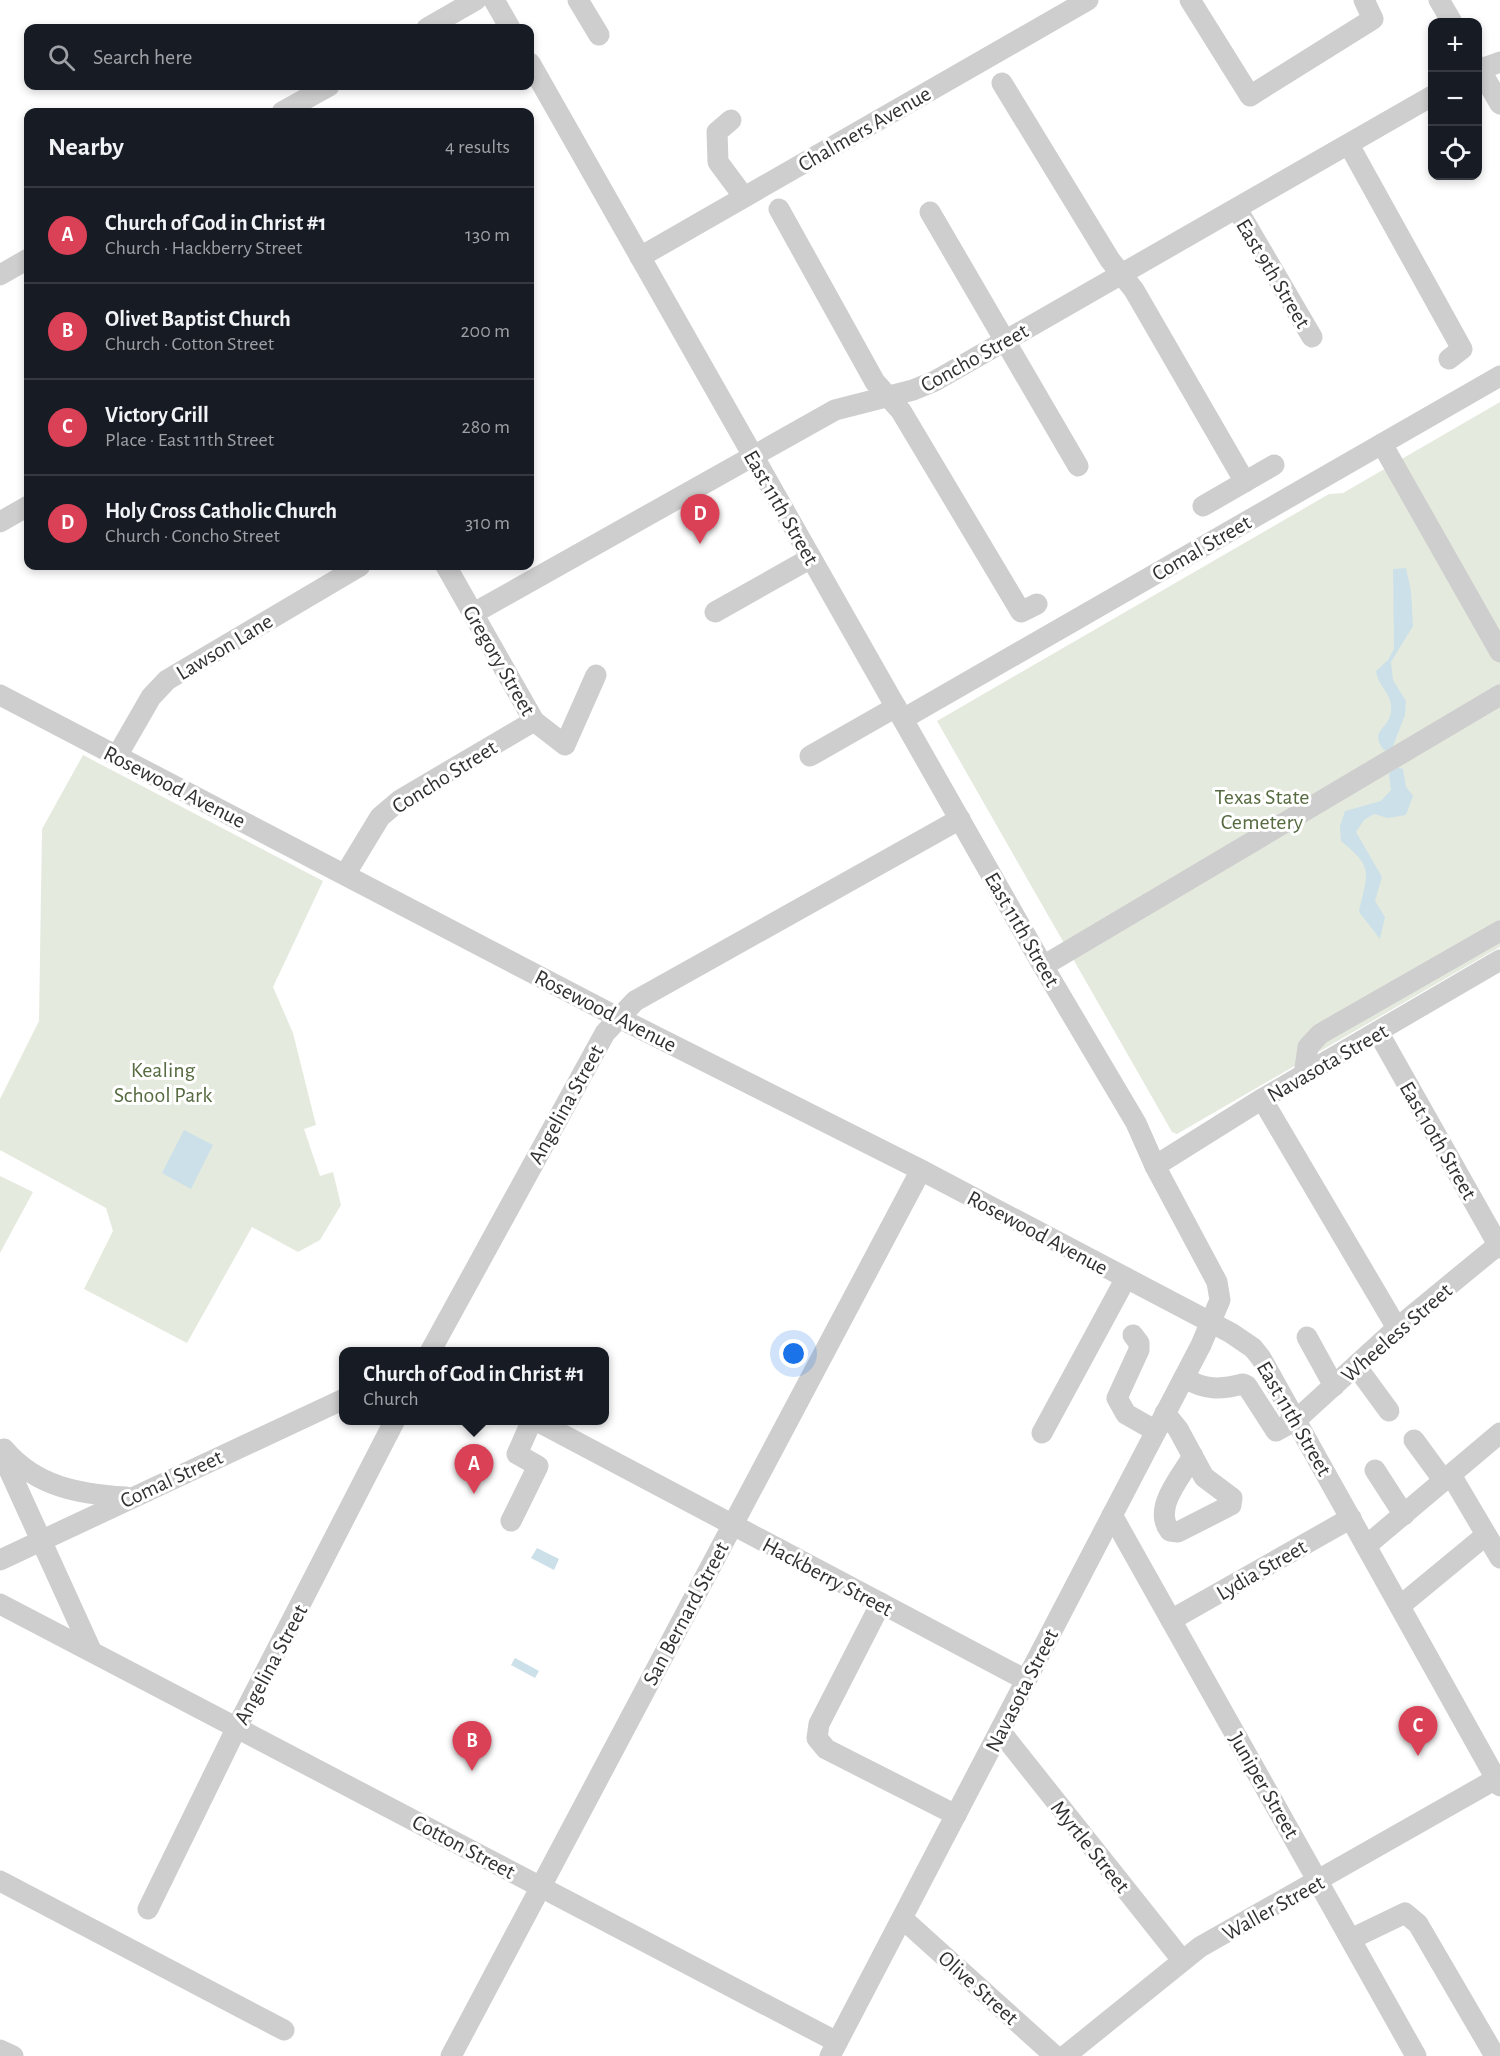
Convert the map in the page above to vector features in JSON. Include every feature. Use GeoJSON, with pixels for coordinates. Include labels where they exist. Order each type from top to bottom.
{"type":"FeatureCollection","features":[{"type":"Feature","properties":{"kind":"street"},"geometry":{"type":"LineString","coordinates":[[434,24],[476,0]]}},
{"type":"Feature","properties":{"kind":"street"},"geometry":{"type":"LineString","coordinates":[[578,0],[599,35]]}},
{"type":"Feature","properties":{"kind":"street","name":"Chalmers Avenue"},"geometry":{"type":"LineString","coordinates":[[640,257],[1088,0]]}},
{"type":"Feature","properties":{"kind":"street"},"geometry":{"type":"LineString","coordinates":[[1190,0],[1250,96],[1373,19],[1364,0]]}},
{"type":"Feature","properties":{"kind":"street"},"geometry":{"type":"LineString","coordinates":[[1439,0],[1450,18]]}},
{"type":"Feature","properties":{"kind":"street"},"geometry":{"type":"LineString","coordinates":[[500,2],[508,24]]}},
{"type":"Feature","properties":{"kind":"street"},"geometry":{"type":"LineString","coordinates":[[1482,68],[1500,62]]}},
{"type":"Feature","properties":{"kind":"street","name":"East 11th Street"},"geometry":{"type":"LineString","coordinates":[[534,70],[1043,966],[1136,1123],[1155,1166],[1216,1282],[1220,1300],[1212,1324],[1253,1348],[1296,1420],[1498,1782]]}},
{"type":"Feature","properties":{"kind":"street"},"geometry":{"type":"LineString","coordinates":[[1480,72],[1500,104]]}},
{"type":"Feature","properties":{"kind":"street"},"geometry":{"type":"LineString","coordinates":[[1002,83],[1110,260],[1134,290],[1245,482]]}},
{"type":"Feature","properties":{"kind":"street"},"geometry":{"type":"LineString","coordinates":[[289,108],[322,90]]}},
{"type":"Feature","properties":{"kind":"street","name":"Concho Street"},"geometry":{"type":"LineString","coordinates":[[474,613],[753,454],[835,410],[858,402],[888,398],[935,381],[1428,98]]}},
{"type":"Feature","properties":{"kind":"street"},"geometry":{"type":"LineString","coordinates":[[731,120],[717,132],[718,162],[744,197]]}},
{"type":"Feature","properties":{"kind":"street"},"geometry":{"type":"LineString","coordinates":[[1349,145],[1462,349],[1449,359]]}},
{"type":"Feature","properties":{"kind":"street","name":"East 9th Street"},"geometry":{"type":"LineString","coordinates":[[1236,208],[1312,337]]}},
{"type":"Feature","properties":{"kind":"street"},"geometry":{"type":"LineString","coordinates":[[779,209],[875,382],[901,411],[1021,612],[1036,604]]}},
{"type":"Feature","properties":{"kind":"street"},"geometry":{"type":"LineString","coordinates":[[930,212],[1078,466]]}},
{"type":"Feature","properties":{"kind":"street"},"geometry":{"type":"LineString","coordinates":[[0,275],[24,260]]}},
{"type":"Feature","properties":{"kind":"street","name":"Comal Street"},"geometry":{"type":"LineString","coordinates":[[810,756],[900,713],[1500,376]]}},
{"type":"Feature","properties":{"kind":"street"},"geometry":{"type":"LineString","coordinates":[[1382,444],[1500,652]]}},
{"type":"Feature","properties":{"kind":"street"},"geometry":{"type":"LineString","coordinates":[[1203,506],[1274,465]]}},
{"type":"Feature","properties":{"kind":"street"},"geometry":{"type":"LineString","coordinates":[[0,522],[24,508]]}},
{"type":"Feature","properties":{"kind":"street"},"geometry":{"type":"LineString","coordinates":[[715,612],[811,558]]}},
{"type":"Feature","properties":{"kind":"street","name":"Lawson Lane"},"geometry":{"type":"LineString","coordinates":[[117,756],[151,697],[166,680],[353,570]]}},
{"type":"Feature","properties":{"kind":"street","name":"Gregory Street"},"geometry":{"type":"LineString","coordinates":[[448,570],[534,721],[565,744],[596,675]]}},
{"type":"Feature","properties":{"kind":"street","name":"Rosewood Avenue"},"geometry":{"type":"LineString","coordinates":[[0,695],[346,873],[619,1018],[921,1170],[1212,1324]]}},
{"type":"Feature","properties":{"kind":"street"},"geometry":{"type":"LineString","coordinates":[[1043,966],[1500,695]]}},
{"type":"Feature","properties":{"kind":"street","name":"Concho Street"},"geometry":{"type":"LineString","coordinates":[[346,873],[380,817],[400,800],[534,721]]}},
{"type":"Feature","properties":{"kind":"street","name":"Angelina Street"},"geometry":{"type":"LineString","coordinates":[[433,1347],[566,1101],[605,1034],[619,1018],[635,1002],[960,819]]}},
{"type":"Feature","properties":{"kind":"street"},"geometry":{"type":"LineString","coordinates":[[1304,1075],[1308,1047],[1320,1034],[1500,931]]}},
{"type":"Feature","properties":{"kind":"street","name":"Navasota Street"},"geometry":{"type":"LineString","coordinates":[[1155,1166],[1262,1099],[1500,960]]}},
{"type":"Feature","properties":{"kind":"street","name":"East 10th Street"},"geometry":{"type":"LineString","coordinates":[[1378,1032],[1499,1246]]}},
{"type":"Feature","properties":{"kind":"street"},"geometry":{"type":"LineString","coordinates":[[1262,1099],[1397,1328]]}},
{"type":"Feature","properties":{"kind":"street","name":"San Bernard Street"},"geometry":{"type":"LineString","coordinates":[[451,2056],[921,1170]]}},
{"type":"Feature","properties":{"kind":"street","name":"Wheeless Street"},"geometry":{"type":"LineString","coordinates":[[1296,1420],[1397,1328],[1499,1246]]}},
{"type":"Feature","properties":{"kind":"street"},"geometry":{"type":"LineString","coordinates":[[1042,1433],[1126,1278]]}},
{"type":"Feature","properties":{"kind":"street","name":"Navasota Street"},"geometry":{"type":"LineString","coordinates":[[833,2049],[903,1919],[1212,1324]]}},
{"type":"Feature","properties":{"kind":"street"},"geometry":{"type":"LineString","coordinates":[[1133,1335],[1139,1343],[1139,1350],[1117,1398],[1126,1414],[1178,1429],[1193,1456]]}},
{"type":"Feature","properties":{"kind":"street"},"geometry":{"type":"LineString","coordinates":[[1306,1337],[1334,1386]]}},
{"type":"Feature","properties":{"kind":"street"},"geometry":{"type":"LineString","coordinates":[[1356,1366],[1389,1411]]}},
{"type":"Feature","properties":{"kind":"street"},"geometry":{"type":"LineString","coordinates":[[1184,1378],[1200,1387],[1215,1390],[1243,1384],[1247,1386],[1276,1431],[1296,1420]]}},
{"type":"Feature","properties":{"kind":"street"},"geometry":{"type":"LineString","coordinates":[[1258,1402],[1279,1390]]}},
{"type":"Feature","properties":{"kind":"street","name":"Comal Street"},"geometry":{"type":"LineString","coordinates":[[0,1560],[130,1497],[339,1401]]}},
{"type":"Feature","properties":{"kind":"street","name":"Angelina Street"},"geometry":{"type":"LineString","coordinates":[[148,1909],[237,1727],[391,1425]]}},
{"type":"Feature","properties":{"kind":"street"},"geometry":{"type":"LineString","coordinates":[[511,1521],[538,1466],[517,1454],[532,1425]]}},
{"type":"Feature","properties":{"kind":"street","name":"Hackberry Street"},"geometry":{"type":"LineString","coordinates":[[543,1425],[1026,1680]]}},
{"type":"Feature","properties":{"kind":"street"},"geometry":{"type":"LineString","coordinates":[[1366,1546],[1500,1433]]}},
{"type":"Feature","properties":{"kind":"street"},"geometry":{"type":"LineString","coordinates":[[1414,1440],[1448,1478],[1500,1558]]}},
{"type":"Feature","properties":{"kind":"street"},"geometry":{"type":"LineString","coordinates":[[0,1444],[14,1461],[33,1476],[59,1488],[89,1495],[130,1497]]}},
{"type":"Feature","properties":{"kind":"street"},"geometry":{"type":"LineString","coordinates":[[0,1450],[91,1650]]}},
{"type":"Feature","properties":{"kind":"street"},"geometry":{"type":"LineString","coordinates":[[1375,1470],[1404,1515]]}},
{"type":"Feature","properties":{"kind":"street","name":"Juniper Street"},"geometry":{"type":"LineString","coordinates":[[1112,1515],[1320,1881],[1416,2056]]}},
{"type":"Feature","properties":{"kind":"street","name":"Lydia Street"},"geometry":{"type":"LineString","coordinates":[[1171,1620],[1351,1518]]}},
{"type":"Feature","properties":{"kind":"street"},"geometry":{"type":"LineString","coordinates":[[1400,1606],[1486,1535]]}},
{"type":"Feature","properties":{"kind":"street","name":"Cotton Street"},"geometry":{"type":"LineString","coordinates":[[0,1604],[540,1886],[833,2049]]}},
{"type":"Feature","properties":{"kind":"street"},"geometry":{"type":"LineString","coordinates":[[881,1604],[819,1724],[817,1738],[826,1749],[956,1815]]}},
{"type":"Feature","properties":{"kind":"street","name":"Myrtle Street"},"geometry":{"type":"LineString","coordinates":[[1000,1731],[1182,1960]]}},
{"type":"Feature","properties":{"kind":"street","name":"Waller Street"},"geometry":{"type":"LineString","coordinates":[[1065,2056],[1182,1960],[1498,1782]]}},
{"type":"Feature","properties":{"kind":"street"},"geometry":{"type":"LineString","coordinates":[[0,1881],[284,2030]]}},
{"type":"Feature","properties":{"kind":"street"},"geometry":{"type":"LineString","coordinates":[[1351,1939],[1405,1912],[1418,1924],[1495,2056]]}},
{"type":"Feature","properties":{"kind":"street","name":"Olive Street"},"geometry":{"type":"LineString","coordinates":[[903,1919],[1054,2056]]}},
{"type":"Feature","properties":{"kind":"street"},"geometry":{"type":"LineString","coordinates":[[0,2050],[12,2056]]}},
{"type":"Feature","properties":{"kind":"green space","name":"Texas State Cemetery"},"geometry":{"type":"Polygon","coordinates":[[[1500,402],[1500,947],[1177,1134],[1172,1132],[937,721],[1329,494],[1343,493],[1500,402]]]}},
{"type":"Feature","properties":{"kind":"green space","name":"Kealing School Park"},"geometry":{"type":"Polygon","coordinates":[[[83,755],[323,881],[273,987],[293,1033],[316,1125],[304,1129],[320,1176],[333,1172],[341,1205],[320,1240],[298,1252],[252,1227],[187,1343],[84,1289],[113,1231],[106,1208],[0,1150],[0,1099],[39,1021],[42,829],[83,755]]]}},
{"type":"Feature","properties":{"kind":"green space"},"geometry":{"type":"Polygon","coordinates":[[[0,1176],[33,1192],[0,1253],[0,1176]]]}},
{"type":"Feature","properties":{"kind":"water"},"geometry":{"type":"Polygon","coordinates":[[[1406,568],[1411,591],[1413,626],[1391,662],[1393,680],[1406,701],[1405,715],[1391,751],[1384,750],[1378,738],[1390,717],[1391,705],[1376,671],[1388,660],[1394,649],[1393,569],[1406,568]]]}},
{"type":"Feature","properties":{"kind":"water"},"geometry":{"type":"Polygon","coordinates":[[[1396,767],[1403,769],[1406,787],[1413,796],[1406,815],[1388,818],[1374,814],[1364,820],[1356,832],[1382,877],[1375,901],[1385,917],[1380,939],[1359,912],[1366,872],[1359,858],[1341,841],[1340,826],[1345,811],[1381,801],[1391,790],[1389,774],[1396,767]]]}},
{"type":"Feature","properties":{"kind":"water"},"geometry":{"type":"Polygon","coordinates":[[[184,1130],[213,1145],[191,1189],[162,1173],[184,1130]]]}},
{"type":"Feature","properties":{"kind":"water"},"geometry":{"type":"Polygon","coordinates":[[[537,1548],[559,1559],[554,1570],[531,1558],[537,1548]]]}},
{"type":"Feature","properties":{"kind":"water"},"geometry":{"type":"Polygon","coordinates":[[[515,1658],[539,1671],[535,1678],[511,1665],[515,1658]]]}},
{"type":"Feature","properties":{"kind":"place","name":"Holy Cross Catholic Church"},"geometry":{"type":"Point","coordinates":[700,544]}},
{"type":"Feature","properties":{"kind":"place","name":"Church of God in Christ #1"},"geometry":{"type":"Point","coordinates":[474,1494]}},
{"type":"Feature","properties":{"kind":"place","name":"Victory Grill"},"geometry":{"type":"Point","coordinates":[1418,1756]}},
{"type":"Feature","properties":{"kind":"place","name":"Olivet Baptist Church"},"geometry":{"type":"Point","coordinates":[472,1771]}}]}
